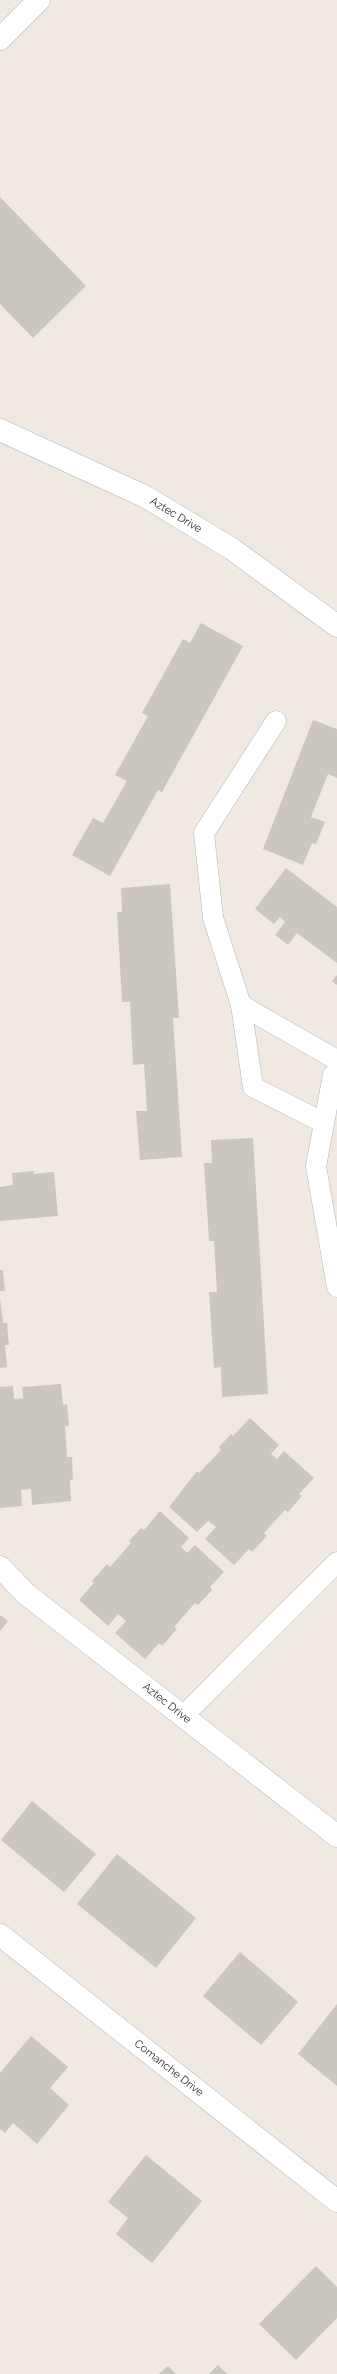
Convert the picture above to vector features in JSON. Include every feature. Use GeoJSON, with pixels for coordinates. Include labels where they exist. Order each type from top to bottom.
{"type":"FeatureCollection","features":[{"type":"Feature","properties":{"kind":"street"},"geometry":{"type":"LineString","coordinates":[[0,39],[39,0]]}},
{"type":"Feature","properties":{"kind":"street","name":"Aztec Drive"},"geometry":{"type":"LineString","coordinates":[[0,430],[146,497],[232,549],[337,626]]}},
{"type":"Feature","properties":{"kind":"street","name":"Aztec Drive"},"geometry":{"type":"LineString","coordinates":[[0,1567],[26,1594],[337,1836]]}},
{"type":"Feature","properties":{"kind":"street","name":"Comanche Drive"},"geometry":{"type":"LineString","coordinates":[[3,1942],[337,2201]]}},
{"type":"Feature","properties":{"kind":"lane"},"geometry":{"type":"LineString","coordinates":[[276,721],[204,833],[213,918],[241,1005],[253,1087],[324,1123]]}},
{"type":"Feature","properties":{"kind":"lane"},"geometry":{"type":"LineString","coordinates":[[241,1005],[337,1060]]}},
{"type":"Feature","properties":{"kind":"lane"},"geometry":{"type":"LineString","coordinates":[[337,1072],[333,1075],[316,1166],[337,1287]]}},
{"type":"Feature","properties":{"kind":"lane"},"geometry":{"type":"LineString","coordinates":[[183,1716],[337,1562]]}},
{"type":"Feature","properties":{"kind":"building"},"geometry":{"type":"Polygon","coordinates":[[[0,197],[86,286],[33,338],[0,304],[0,197]]]}},
{"type":"Feature","properties":{"kind":"building"},"geometry":{"type":"Polygon","coordinates":[[[201,623],[243,646],[162,792],[158,790],[110,876],[72,855],[93,818],[103,823],[127,781],[115,775],[148,716],[142,713],[183,639],[190,643],[201,623]]]}},
{"type":"Feature","properties":{"kind":"building"},"geometry":{"type":"Polygon","coordinates":[[[313,720],[337,729],[337,778],[328,774],[311,817],[325,822],[316,844],[312,843],[303,865],[263,849],[313,720]]]}},
{"type":"Feature","properties":{"kind":"building"},"geometry":{"type":"Polygon","coordinates":[[[286,868],[337,907],[337,963],[297,933],[288,945],[275,935],[285,922],[280,917],[274,924],[255,909],[286,868]]]}},
{"type":"Feature","properties":{"kind":"building"},"geometry":{"type":"Polygon","coordinates":[[[170,884],[179,1018],[173,1018],[182,1157],[140,1160],[136,1111],[147,1111],[144,1064],[133,1065],[130,1002],[122,1002],[117,912],[122,912],[121,888],[170,884]]]}},
{"type":"Feature","properties":{"kind":"building"},"geometry":{"type":"Polygon","coordinates":[[[337,975],[337,985],[332,981],[337,975]]]}},
{"type":"Feature","properties":{"kind":"building"},"geometry":{"type":"Polygon","coordinates":[[[253,1138],[268,1394],[222,1397],[221,1367],[214,1368],[209,1292],[217,1292],[214,1241],[209,1241],[204,1163],[212,1163],[211,1140],[253,1138]]]}},
{"type":"Feature","properties":{"kind":"building"},"geometry":{"type":"Polygon","coordinates":[[[34,1171],[34,1174],[54,1172],[58,1216],[0,1221],[0,1187],[13,1185],[12,1173],[34,1171]]]}},
{"type":"Feature","properties":{"kind":"building"},"geometry":{"type":"Polygon","coordinates":[[[0,1270],[3,1270],[5,1291],[0,1291],[0,1270]]]}},
{"type":"Feature","properties":{"kind":"building"},"geometry":{"type":"Polygon","coordinates":[[[0,1298],[3,1323],[7,1323],[9,1345],[5,1345],[7,1367],[0,1368],[0,1298]]]}},
{"type":"Feature","properties":{"kind":"building"},"geometry":{"type":"Polygon","coordinates":[[[61,1384],[63,1405],[67,1404],[69,1426],[65,1426],[67,1457],[72,1457],[73,1479],[70,1480],[71,1501],[32,1505],[31,1489],[21,1490],[22,1506],[0,1508],[0,1387],[13,1386],[14,1399],[23,1398],[22,1387],[61,1384]]]}},
{"type":"Feature","properties":{"kind":"building"},"geometry":{"type":"Polygon","coordinates":[[[250,1418],[279,1445],[271,1454],[277,1459],[284,1451],[314,1478],[299,1494],[302,1496],[288,1512],[285,1510],[264,1533],[267,1536],[252,1552],[249,1549],[234,1565],[205,1539],[216,1527],[208,1521],[197,1532],[169,1507],[197,1471],[199,1473],[221,1450],[219,1447],[231,1434],[233,1436],[250,1418]]]}},
{"type":"Feature","properties":{"kind":"building"},"geometry":{"type":"Polygon","coordinates":[[[160,1511],[189,1538],[181,1547],[187,1553],[195,1545],[224,1572],[210,1587],[212,1590],[198,1605],[195,1603],[174,1627],[177,1629],[162,1646],[159,1643],[145,1659],[115,1633],[126,1621],[118,1614],[108,1626],[79,1600],[94,1583],[92,1581],[107,1564],[110,1567],[131,1543],[129,1541],[141,1528],[144,1530],[160,1511]]]}},
{"type":"Feature","properties":{"kind":"building"},"geometry":{"type":"Polygon","coordinates":[[[0,1615],[8,1621],[0,1631],[0,1615]]]}},
{"type":"Feature","properties":{"kind":"building"},"geometry":{"type":"Polygon","coordinates":[[[32,1801],[96,1854],[64,1892],[1,1840],[32,1801]]]}},
{"type":"Feature","properties":{"kind":"building"},"geometry":{"type":"Polygon","coordinates":[[[117,1854],[196,1918],[156,1968],[77,1904],[117,1854]]]}},
{"type":"Feature","properties":{"kind":"building"},"geometry":{"type":"Polygon","coordinates":[[[240,1952],[298,2002],[261,2045],[203,1996],[240,1952]]]}},
{"type":"Feature","properties":{"kind":"building"},"geometry":{"type":"Polygon","coordinates":[[[337,2004],[337,2086],[298,2054],[337,2004]]]}},
{"type":"Feature","properties":{"kind":"building"},"geometry":{"type":"Polygon","coordinates":[[[31,2036],[68,2067],[50,2088],[69,2105],[37,2144],[13,2123],[5,2133],[0,2129],[0,2073],[31,2036]]]}},
{"type":"Feature","properties":{"kind":"building"},"geometry":{"type":"Polygon","coordinates":[[[146,2155],[202,2201],[152,2263],[116,2234],[128,2218],[108,2202],[146,2155]]]}},
{"type":"Feature","properties":{"kind":"building"},"geometry":{"type":"Polygon","coordinates":[[[316,2266],[337,2287],[337,2318],[296,2360],[259,2324],[316,2266]]]}},
{"type":"Feature","properties":{"kind":"building"},"geometry":{"type":"Polygon","coordinates":[[[218,2365],[227,2374],[209,2374],[218,2365]]]}},
{"type":"Feature","properties":{"kind":"building"},"geometry":{"type":"Polygon","coordinates":[[[168,2366],[176,2374],[159,2374],[168,2366]]]}}]}
